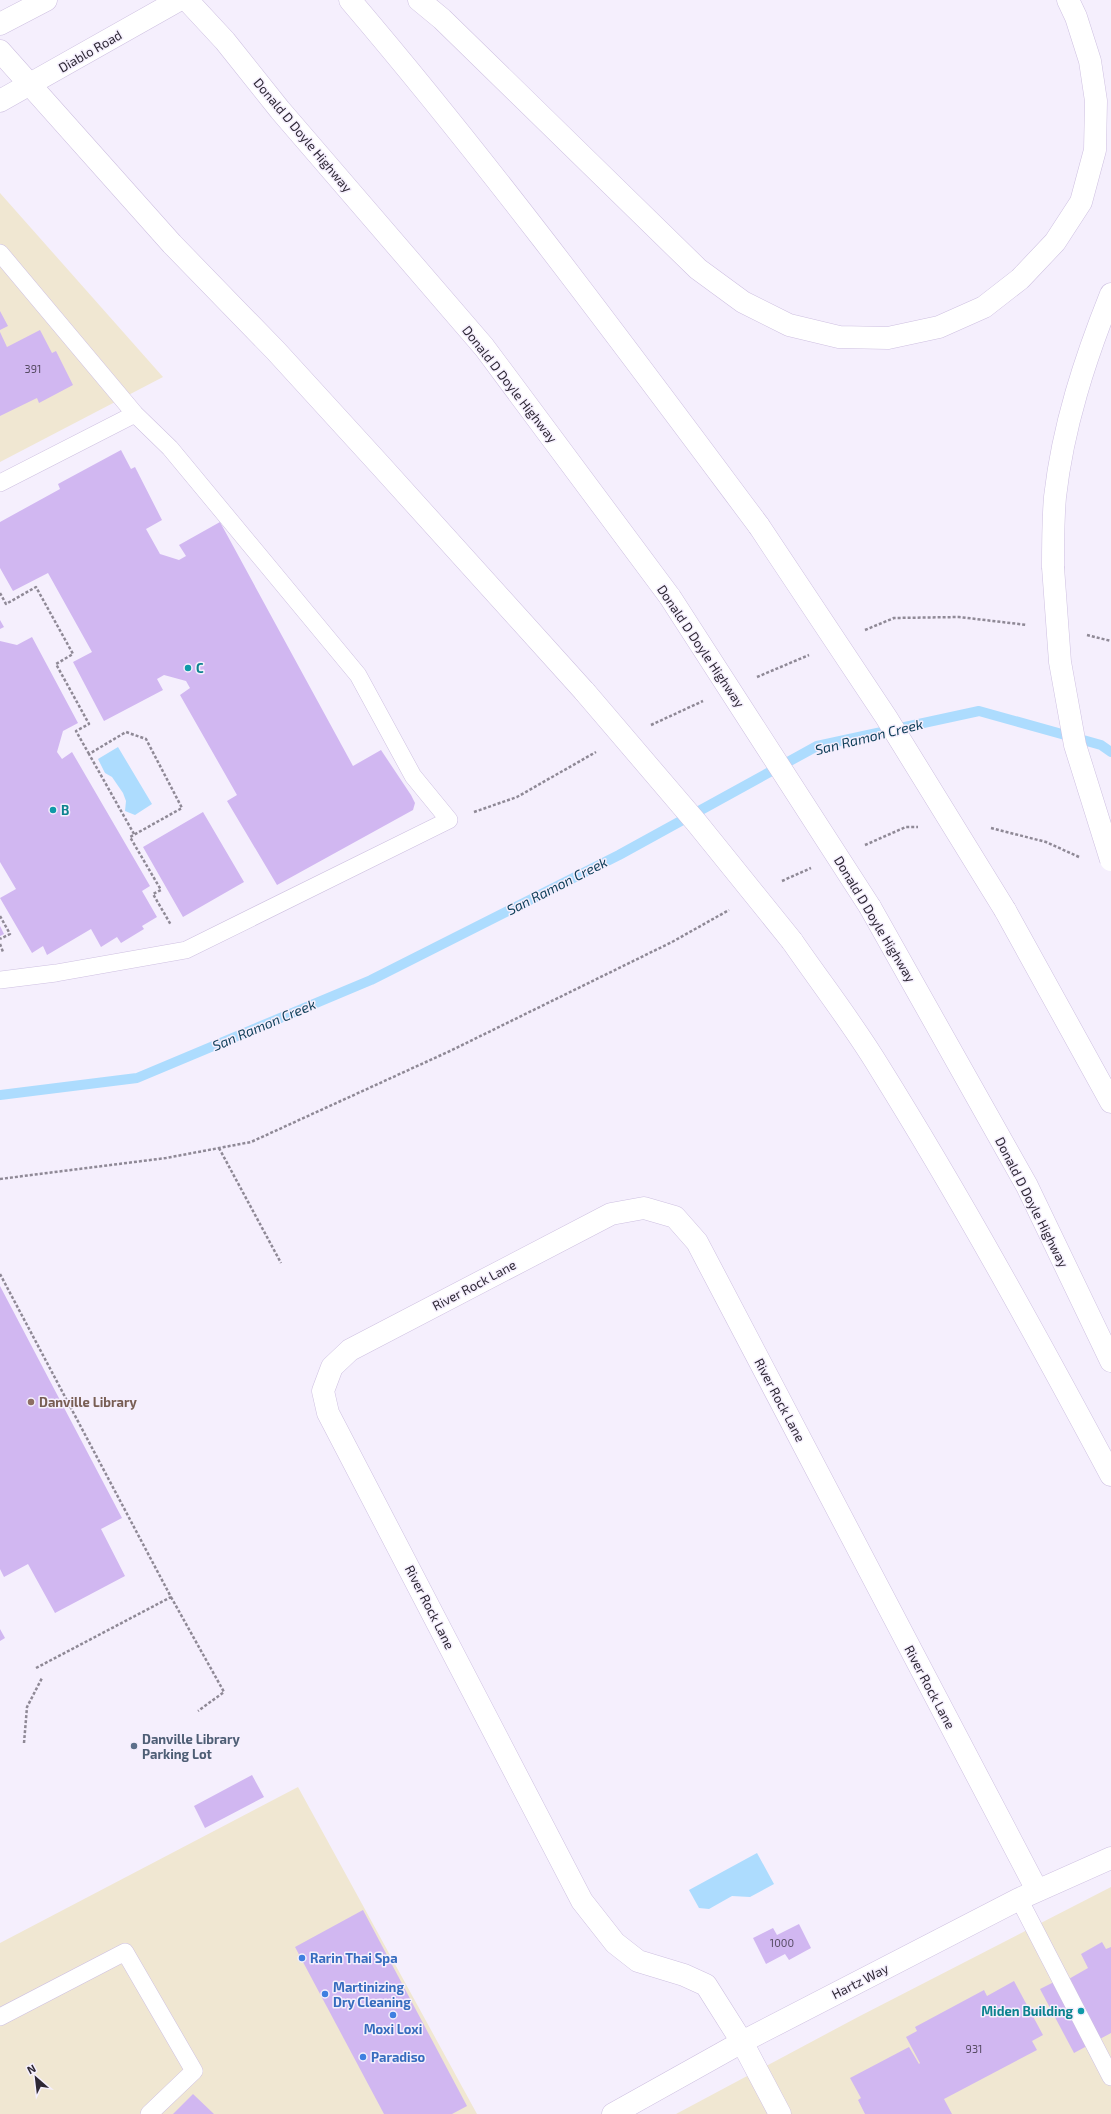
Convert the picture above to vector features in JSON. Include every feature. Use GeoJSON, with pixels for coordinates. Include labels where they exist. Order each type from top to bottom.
{"type":"FeatureCollection","features":[{"type":"Feature","properties":{"kind":"main road"},"geometry":{"type":"LineString","coordinates":[[0,24],[46,0]]}},
{"type":"Feature","properties":{"kind":"main road","name":"Diablo Road"},"geometry":{"type":"LineString","coordinates":[[0,101],[179,0]]}},
{"type":"Feature","properties":{"kind":"main road","name":"Donald D Doyle Highway"},"geometry":{"type":"LineString","coordinates":[[187,0],[225,41],[280,110],[484,347],[670,597],[870,907],[1027,1186],[1111,1362]]}},
{"type":"Feature","properties":{"kind":"main road"},"geometry":{"type":"LineString","coordinates":[[350,0],[391,48],[576,280],[759,526],[886,717],[1005,910],[1111,1102]]}},
{"type":"Feature","properties":{"kind":"main road"},"geometry":{"type":"LineString","coordinates":[[419,0],[442,19],[698,269],[743,302],[788,325],[839,337],[888,338],[939,327],[984,307],[1020,279],[1055,242],[1081,202],[1095,150],[1096,100],[1090,61],[1076,17],[1068,0]]}},
{"type":"Feature","properties":{"kind":"main road"},"geometry":{"type":"LineString","coordinates":[[0,51],[172,244],[276,351],[584,692],[696,822],[792,941],[878,1066],[957,1195],[1030,1324],[1111,1475]]}},
{"type":"Feature","properties":{"kind":"main road"},"geometry":{"type":"LineString","coordinates":[[1111,294],[1090,346],[1067,423],[1055,497],[1053,567],[1060,662],[1075,745],[1111,860]]}},
{"type":"Feature","properties":{"kind":"main road","name":"River Rock Lane"},"geometry":{"type":"LineString","coordinates":[[780,2114],[742,2042],[706,1985],[684,1975],[638,1961],[615,1943],[582,1901],[328,1413],[323,1391],[332,1367],[350,1350],[611,1214],[644,1208],[675,1217],[697,1242],[1028,1894]]}},
{"type":"Feature","properties":{"kind":"main road","name":"Hartz Way"},"geometry":{"type":"LineString","coordinates":[[614,2114],[742,2042],[1028,1894],[1111,1858]]}},
{"type":"Feature","properties":{"kind":"lane"},"geometry":{"type":"LineString","coordinates":[[0,253],[135,414],[170,448],[358,675],[413,776],[449,820],[186,950],[56,973],[0,980]]}},
{"type":"Feature","properties":{"kind":"lane"},"geometry":{"type":"LineString","coordinates":[[0,483],[135,414]]}},
{"type":"Feature","properties":{"kind":"lane"},"geometry":{"type":"LineString","coordinates":[[1028,1894],[1111,2077]]}},
{"type":"Feature","properties":{"kind":"lane"},"geometry":{"type":"LineString","coordinates":[[0,2017],[125,1952],[194,2071],[149,2114]]}},
{"type":"Feature","properties":{"kind":"path"},"geometry":{"type":"LineString","coordinates":[[0,593],[6,604],[36,587],[73,654],[56,664],[89,724],[76,730],[134,834]]}},
{"type":"Feature","properties":{"kind":"path"},"geometry":{"type":"LineString","coordinates":[[857,634],[894,618],[959,617],[1028,625]]}},
{"type":"Feature","properties":{"kind":"path"},"geometry":{"type":"LineString","coordinates":[[1080,634],[1111,641]]}},
{"type":"Feature","properties":{"kind":"path"},"geometry":{"type":"LineString","coordinates":[[756,678],[814,653]]}},
{"type":"Feature","properties":{"kind":"path"},"geometry":{"type":"LineString","coordinates":[[648,726],[705,700]]}},
{"type":"Feature","properties":{"kind":"path"},"geometry":{"type":"LineString","coordinates":[[89,754],[126,732],[146,739],[182,808],[130,837],[161,890],[153,894],[172,927]]}},
{"type":"Feature","properties":{"kind":"path"},"geometry":{"type":"LineString","coordinates":[[449,820],[517,797],[599,751]]}},
{"type":"Feature","properties":{"kind":"path"},"geometry":{"type":"LineString","coordinates":[[864,845],[906,827],[922,826]]}},
{"type":"Feature","properties":{"kind":"path"},"geometry":{"type":"LineString","coordinates":[[984,827],[1046,842]]}},
{"type":"Feature","properties":{"kind":"path"},"geometry":{"type":"LineString","coordinates":[[778,882],[814,867]]}},
{"type":"Feature","properties":{"kind":"path"},"geometry":{"type":"LineString","coordinates":[[0,1179],[166,1158],[251,1142],[450,1051],[672,942],[732,908]]}},
{"type":"Feature","properties":{"kind":"path"},"geometry":{"type":"LineString","coordinates":[[0,916],[10,934],[0,939]]}},
{"type":"Feature","properties":{"kind":"path"},"geometry":{"type":"LineString","coordinates":[[219,1148],[281,1263]]}},
{"type":"Feature","properties":{"kind":"path"},"geometry":{"type":"LineString","coordinates":[[0,1274],[171,1597],[224,1692],[198,1711]]}},
{"type":"Feature","properties":{"kind":"path"},"geometry":{"type":"LineString","coordinates":[[36,1668],[171,1597]]}},
{"type":"Feature","properties":{"kind":"path"},"geometry":{"type":"LineString","coordinates":[[24,1743],[27,1707],[42,1678]]}},
{"type":"Feature","properties":{"kind":"shaded area"},"geometry":{"type":"Polygon","coordinates":[[[0,193],[163,377],[0,462],[0,193]]]}},
{"type":"Feature","properties":{"kind":"shaded area"},"geometry":{"type":"Polygon","coordinates":[[[298,1787],[477,2114],[0,2114],[0,1943],[298,1787]]]}},
{"type":"Feature","properties":{"kind":"shaded area"},"geometry":{"type":"Polygon","coordinates":[[[1111,1887],[1111,2114],[676,2114],[858,2017],[1111,1887]]]}},
{"type":"Feature","properties":{"kind":"water"},"geometry":{"type":"Polygon","coordinates":[[[118,747],[152,804],[135,815],[125,811],[126,801],[123,793],[112,777],[105,773],[98,759],[118,747]]]}},
{"type":"Feature","properties":{"kind":"water"},"geometry":{"type":"Polygon","coordinates":[[[757,1853],[774,1884],[750,1897],[732,1896],[709,1909],[699,1908],[689,1890],[757,1853]]]}},
{"type":"Feature","properties":{"kind":"building"},"geometry":{"type":"Polygon","coordinates":[[[0,311],[8,326],[0,330],[0,311]]]}},
{"type":"Feature","properties":{"kind":"building"},"geometry":{"type":"Polygon","coordinates":[[[40,330],[52,353],[56,351],[73,385],[39,403],[37,398],[0,416],[0,332],[7,347],[40,330]]]}},
{"type":"Feature","properties":{"kind":"building","name":"C"},"geometry":{"type":"Polygon","coordinates":[[[121,450],[131,469],[135,467],[162,520],[146,529],[160,554],[179,560],[186,556],[179,545],[220,522],[353,766],[381,750],[411,795],[415,803],[413,810],[277,885],[227,801],[237,795],[180,695],[190,688],[186,681],[164,675],[157,679],[163,690],[104,721],[73,662],[92,652],[48,573],[13,591],[0,568],[0,522],[60,489],[58,484],[121,450]]]}},
{"type":"Feature","properties":{"kind":"building"},"geometry":{"type":"Polygon","coordinates":[[[0,620],[4,627],[0,629],[0,620]]]}},
{"type":"Feature","properties":{"kind":"building","name":"B"},"geometry":{"type":"Polygon","coordinates":[[[32,637],[78,723],[63,731],[57,752],[62,759],[72,752],[150,886],[142,891],[157,917],[142,926],[144,929],[121,943],[117,937],[101,947],[91,929],[47,955],[43,946],[32,953],[0,898],[16,889],[0,862],[0,641],[17,645],[32,637]]]}},
{"type":"Feature","properties":{"kind":"building"},"geometry":{"type":"Polygon","coordinates":[[[203,812],[244,882],[183,917],[143,847],[203,812]]]}},
{"type":"Feature","properties":{"kind":"building"},"geometry":{"type":"Polygon","coordinates":[[[0,926],[4,934],[0,936],[0,926]]]}},
{"type":"Feature","properties":{"kind":"building","name":"Danville Library"},"geometry":{"type":"Polygon","coordinates":[[[0,1286],[122,1518],[101,1529],[125,1576],[55,1613],[28,1564],[4,1577],[0,1569],[0,1286]]]}},
{"type":"Feature","properties":{"kind":"building"},"geometry":{"type":"Polygon","coordinates":[[[0,1629],[5,1638],[0,1641],[0,1629]]]}},
{"type":"Feature","properties":{"kind":"building"},"geometry":{"type":"Polygon","coordinates":[[[252,1775],[264,1797],[205,1828],[194,1806],[252,1775]]]}},
{"type":"Feature","properties":{"kind":"building"},"geometry":{"type":"Polygon","coordinates":[[[363,1910],[467,2106],[452,2114],[384,2114],[295,1947],[363,1910]]]}},
{"type":"Feature","properties":{"kind":"building"},"geometry":{"type":"Polygon","coordinates":[[[799,1924],[811,1948],[789,1960],[785,1954],[766,1964],[753,1938],[773,1928],[777,1935],[799,1924]]]}},
{"type":"Feature","properties":{"kind":"building","name":"Miden Building"},"geometry":{"type":"Polygon","coordinates":[[[1102,1942],[1106,1949],[1111,1947],[1111,2033],[1074,2053],[1040,1989],[1058,1980],[1060,1984],[1088,1968],[1081,1954],[1102,1942]]]}},
{"type":"Feature","properties":{"kind":"building"},"geometry":{"type":"Polygon","coordinates":[[[1014,1981],[1043,2035],[1032,2041],[1037,2050],[944,2099],[952,2114],[865,2114],[858,2100],[861,2098],[850,2078],[909,2047],[919,2064],[920,2063],[906,2037],[917,2031],[915,2027],[984,1990],[987,1996],[1014,1981]]]}},
{"type":"Feature","properties":{"kind":"building"},"geometry":{"type":"Polygon","coordinates":[[[193,2094],[214,2114],[173,2114],[193,2094]]]}},
{"type":"Feature","properties":{"kind":"waterway","name":"San Ramon Creek"},"geometry":{"type":"LineString","coordinates":[[0,1095],[137,1078],[371,980],[619,855],[817,746],[979,711],[1101,745],[1111,752]]}},
{"type":"Feature","properties":{"kind":"place","name":"C"},"geometry":{"type":"Point","coordinates":[188,668]}},
{"type":"Feature","properties":{"kind":"place","name":"B"},"geometry":{"type":"Point","coordinates":[53,810]}},
{"type":"Feature","properties":{"kind":"place","name":"Danville Library"},"geometry":{"type":"Point","coordinates":[31,1402]}},
{"type":"Feature","properties":{"kind":"place","name":"Danville Library Parking Lot"},"geometry":{"type":"Point","coordinates":[134,1746]}},
{"type":"Feature","properties":{"kind":"place","name":"Rarin Thai Spa"},"geometry":{"type":"Point","coordinates":[302,1958]}},
{"type":"Feature","properties":{"kind":"place","name":"Martinizing Dry Cleaning"},"geometry":{"type":"Point","coordinates":[325,1994]}},
{"type":"Feature","properties":{"kind":"place","name":"Miden Building"},"geometry":{"type":"Point","coordinates":[1081,2011]}},
{"type":"Feature","properties":{"kind":"place","name":"Moxi Loxi"},"geometry":{"type":"Point","coordinates":[393,2015]}},
{"type":"Feature","properties":{"kind":"place","name":"Paradiso"},"geometry":{"type":"Point","coordinates":[363,2057]}}]}
